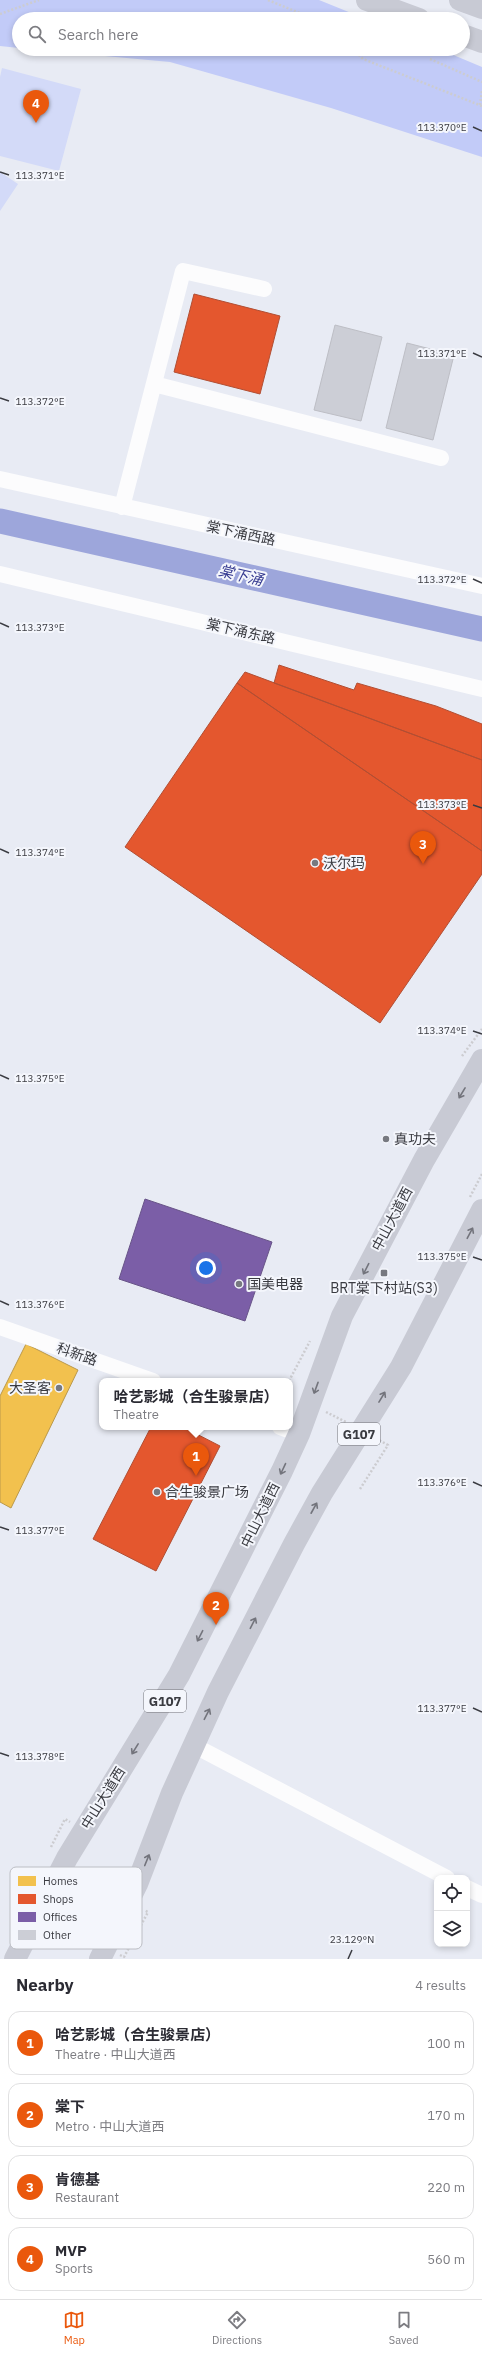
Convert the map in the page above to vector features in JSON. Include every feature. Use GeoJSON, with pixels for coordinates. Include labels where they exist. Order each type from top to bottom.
{"type":"FeatureCollection","features":[{"type":"Feature","properties":{"kind":"highway"},"geometry":{"type":"LineString","coordinates":[[366,0],[399,12]]}},
{"type":"Feature","properties":{"kind":"highway"},"geometry":{"type":"LineString","coordinates":[[460,0],[482,8]]}},
{"type":"Feature","properties":{"kind":"highway"},"geometry":{"type":"LineString","coordinates":[[470,38],[482,42]]}},
{"type":"Feature","properties":{"kind":"highway","name":"中山大道西"},"geometry":{"type":"LineString","coordinates":[[293,1421],[342,1316],[424,1160],[472,1058]]}},
{"type":"Feature","properties":{"kind":"highway","name":"G107"},"geometry":{"type":"LineString","coordinates":[[142,1872],[193,1745],[294,1544],[322,1493],[400,1367],[482,1210]]}},
{"type":"Feature","properties":{"kind":"highway","name":"中山大道西"},"geometry":{"type":"LineString","coordinates":[[62,1867],[70,1852],[179,1675],[262,1513],[289,1430]]}},
{"type":"Feature","properties":{"kind":"highway","name":"中山大道西"},"geometry":{"type":"LineString","coordinates":[[15,1959],[20,1949]]}},
{"type":"Feature","properties":{"kind":"highway","name":"G107"},"geometry":{"type":"LineString","coordinates":[[100,1959],[105,1949]]}},
{"type":"Feature","properties":{"kind":"street"},"geometry":{"type":"LineString","coordinates":[[122,507],[183,271],[264,289]]}},
{"type":"Feature","properties":{"kind":"street"},"geometry":{"type":"LineString","coordinates":[[154,384],[441,458]]}},
{"type":"Feature","properties":{"kind":"street","name":"棠下涌西路"},"geometry":{"type":"LineString","coordinates":[[0,479],[482,586]]}},
{"type":"Feature","properties":{"kind":"street","name":"棠下涌东路"},"geometry":{"type":"LineString","coordinates":[[0,574],[482,689]]}},
{"type":"Feature","properties":{"kind":"street","name":"科新路"},"geometry":{"type":"LineString","coordinates":[[0,1327],[144,1378]]}},
{"type":"Feature","properties":{"kind":"street"},"geometry":{"type":"LineString","coordinates":[[193,1745],[381,1845],[441,1875]]}},
{"type":"Feature","properties":{"kind":"street"},"geometry":{"type":"LineString","coordinates":[[470,1889],[482,1895]]}},
{"type":"Feature","properties":{"kind":"path"},"geometry":{"type":"LineString","coordinates":[[0,14],[39,0]]}},
{"type":"Feature","properties":{"kind":"path"},"geometry":{"type":"LineString","coordinates":[[268,0],[297,12]]}},
{"type":"Feature","properties":{"kind":"path"},"geometry":{"type":"LineString","coordinates":[[359,56],[362,59],[481,105],[482,92]]}},
{"type":"Feature","properties":{"kind":"path"},"geometry":{"type":"LineString","coordinates":[[430,59],[482,82]]}},
{"type":"Feature","properties":{"kind":"path"},"geometry":{"type":"LineString","coordinates":[[472,1058],[482,1028]]}},
{"type":"Feature","properties":{"kind":"path"},"geometry":{"type":"LineString","coordinates":[[291,1378],[310,1341]]}},
{"type":"Feature","properties":{"kind":"path"},"geometry":{"type":"LineString","coordinates":[[324,1411],[350,1424]]}},
{"type":"Feature","properties":{"kind":"path"},"geometry":{"type":"LineString","coordinates":[[360,1489],[388,1445],[369,1434]]}},
{"type":"Feature","properties":{"kind":"path"},"geometry":{"type":"LineString","coordinates":[[48,1854],[65,1819]]}},
{"type":"Feature","properties":{"kind":"path"},"geometry":{"type":"LineString","coordinates":[[142,1909],[148,1912],[142,1923]]}},
{"type":"Feature","properties":{"kind":"path"},"geometry":{"type":"LineString","coordinates":[[124,1957],[128,1949]]}},
{"type":"Feature","properties":{"kind":"shaded area"},"geometry":{"type":"Polygon","coordinates":[[[0,0],[319,0],[349,12],[12,12],[12,47],[0,46],[0,0]]]}},
{"type":"Feature","properties":{"kind":"shaded area"},"geometry":{"type":"Polygon","coordinates":[[[105,56],[456,56],[482,67],[482,157],[331,108],[170,62],[105,56]]]}},
{"type":"Feature","properties":{"kind":"shaded area"},"geometry":{"type":"Polygon","coordinates":[[[2,68],[81,89],[59,171],[0,156],[0,77],[2,68]]]}},
{"type":"Feature","properties":{"kind":"shaded area"},"geometry":{"type":"Polygon","coordinates":[[[0,172],[18,184],[0,211],[0,172]]]}},
{"type":"Feature","properties":{"kind":"building: Homes"},"geometry":{"type":"Polygon","coordinates":[[[26,1344],[78,1370],[11,1508],[0,1502],[0,1396],[26,1344]]]}},
{"type":"Feature","properties":{"kind":"building: Shops"},"geometry":{"type":"Polygon","coordinates":[[[194,294],[280,316],[260,394],[174,372],[194,294]]]}},
{"type":"Feature","properties":{"kind":"building: Shops"},"geometry":{"type":"Polygon","coordinates":[[[279,665],[354,690],[357,683],[436,706],[482,724],[482,760],[274,683],[279,665]]]}},
{"type":"Feature","properties":{"kind":"building: Shops"},"geometry":{"type":"Polygon","coordinates":[[[245,672],[482,760],[482,851],[237,683],[245,672]]]}},
{"type":"Feature","properties":{"kind":"building: Shops","name":"沃尔玛"},"geometry":{"type":"Polygon","coordinates":[[[237,683],[482,851],[482,874],[380,1023],[125,847],[237,683]]]}},
{"type":"Feature","properties":{"kind":"building: Shops","name":"合生骏景广场"},"geometry":{"type":"Polygon","coordinates":[[[149,1430],[189,1430],[220,1446],[156,1571],[93,1539],[149,1430]]]}},
{"type":"Feature","properties":{"kind":"building: Offices"},"geometry":{"type":"Polygon","coordinates":[[[145,1199],[272,1242],[245,1321],[119,1279],[145,1199]]]}},
{"type":"Feature","properties":{"kind":"building: Other"},"geometry":{"type":"Polygon","coordinates":[[[335,325],[382,337],[361,421],[314,410],[335,325]]]}},
{"type":"Feature","properties":{"kind":"building: Other"},"geometry":{"type":"Polygon","coordinates":[[[407,343],[454,355],[433,440],[386,428],[407,343]]]}},
{"type":"Feature","properties":{"kind":"waterway","name":"棠下涌"},"geometry":{"type":"LineString","coordinates":[[0,521],[482,629]]}},
{"type":"Feature","properties":{"kind":"place","name":"MVP"},"geometry":{"type":"Point","coordinates":[36,123]}},
{"type":"Feature","properties":{"kind":"place","name":"沃尔玛"},"geometry":{"type":"Point","coordinates":[315,863]}},
{"type":"Feature","properties":{"kind":"place","name":"肯德基"},"geometry":{"type":"Point","coordinates":[423,864]}},
{"type":"Feature","properties":{"kind":"place","name":"真功夫"},"geometry":{"type":"Point","coordinates":[386,1139]}},
{"type":"Feature","properties":{"kind":"place","name":"BRT棠下村站(S3)"},"geometry":{"type":"Point","coordinates":[384,1273]}},
{"type":"Feature","properties":{"kind":"place","name":"国美电器"},"geometry":{"type":"Point","coordinates":[239,1284]}},
{"type":"Feature","properties":{"kind":"place","name":"大圣客"},"geometry":{"type":"Point","coordinates":[59,1388]}},
{"type":"Feature","properties":{"kind":"place","name":"哈艺影城（合生骏景店）"},"geometry":{"type":"Point","coordinates":[196,1476]}},
{"type":"Feature","properties":{"kind":"place","name":"合生骏景广场"},"geometry":{"type":"Point","coordinates":[157,1492]}},
{"type":"Feature","properties":{"kind":"place","name":"棠下"},"geometry":{"type":"Point","coordinates":[216,1625]}}]}
